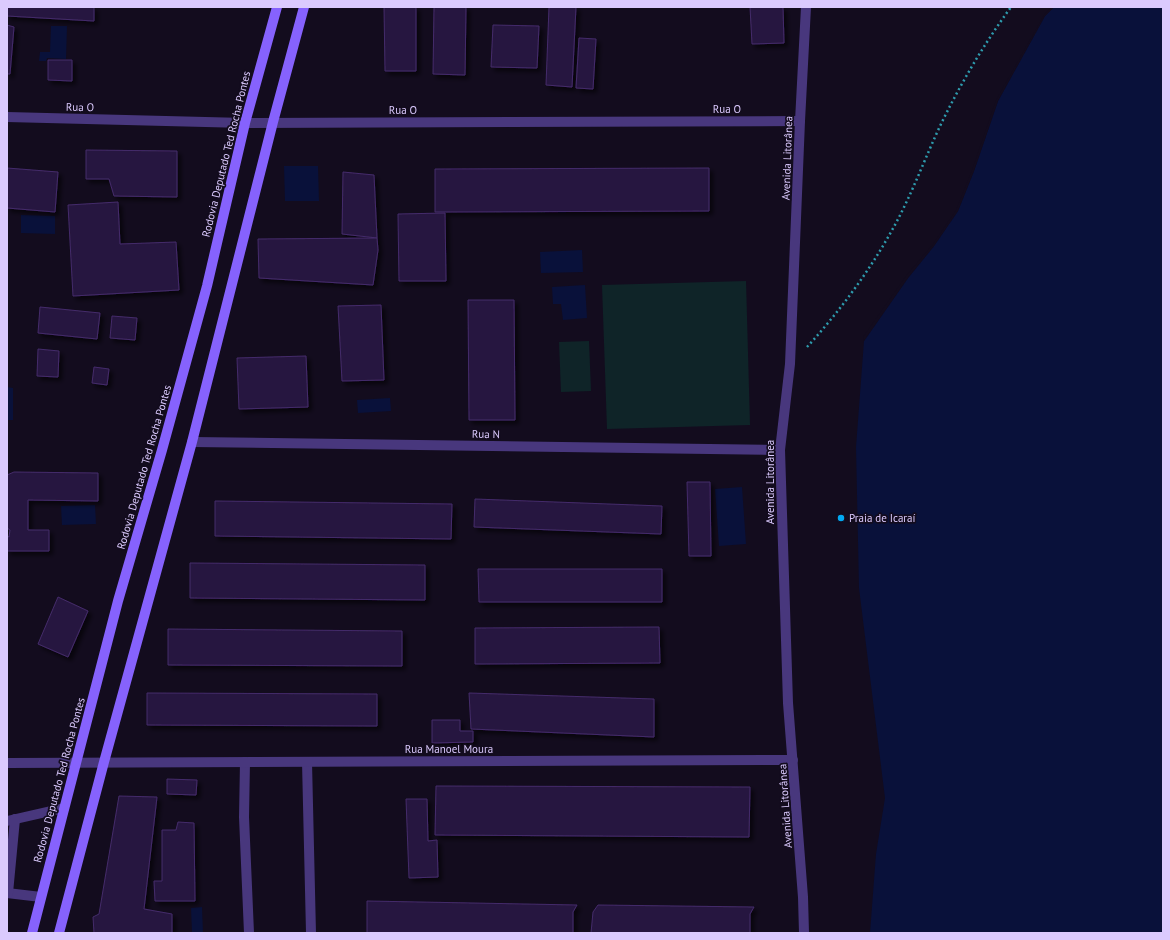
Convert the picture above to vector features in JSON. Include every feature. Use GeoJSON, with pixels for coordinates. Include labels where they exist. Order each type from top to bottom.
{"type":"FeatureCollection","features":[{"type":"Feature","properties":{"kind":"main road","name":"Rodovia Deputado Ted Rocha Pontes"},"geometry":{"type":"LineString","coordinates":[[32,933],[118,601],[162,450],[207,286],[245,122],[277,7]]}},
{"type":"Feature","properties":{"kind":"main road"},"geometry":{"type":"LineString","coordinates":[[59,933],[104,762],[192,442],[273,122],[304,7]]}},
{"type":"Feature","properties":{"kind":"street","name":"Avenida Litorânea"},"geometry":{"type":"LineString","coordinates":[[804,933],[803,897],[788,703],[780,450],[790,364],[806,7]]}},
{"type":"Feature","properties":{"kind":"street","name":"Rua O"},"geometry":{"type":"LineString","coordinates":[[7,117],[245,122],[800,121]]}},
{"type":"Feature","properties":{"kind":"street","name":"Rua N"},"geometry":{"type":"LineString","coordinates":[[192,442],[780,450]]}},
{"type":"Feature","properties":{"kind":"street","name":"Rua Manoel Moura"},"geometry":{"type":"LineString","coordinates":[[7,763],[793,760]]}},
{"type":"Feature","properties":{"kind":"street"},"geometry":{"type":"LineString","coordinates":[[245,762],[244,817],[249,933]]}},
{"type":"Feature","properties":{"kind":"street"},"geometry":{"type":"LineString","coordinates":[[307,762],[311,933]]}},
{"type":"Feature","properties":{"kind":"street"},"geometry":{"type":"LineString","coordinates":[[41,897],[7,893],[11,820],[64,808]]}},
{"type":"Feature","properties":{"kind":"path"},"geometry":{"type":"LineString","coordinates":[[790,364],[821,332],[872,265],[910,196],[941,124],[959,89],[979,55],[1012,7]]}},
{"type":"Feature","properties":{"kind":"green space"},"geometry":{"type":"Polygon","coordinates":[[[746,281],[750,425],[607,429],[602,285],[746,281]]]}},
{"type":"Feature","properties":{"kind":"green space"},"geometry":{"type":"Polygon","coordinates":[[[589,341],[591,391],[561,392],[559,342],[589,341]]]}},
{"type":"Feature","properties":{"kind":"shaded area"},"geometry":{"type":"Polygon","coordinates":[[[1054,7],[1163,7],[1163,933],[870,933],[876,854],[885,798],[859,588],[856,447],[864,341],[908,278],[934,246],[958,211],[974,171],[998,101],[1045,16],[1054,7]]]}},
{"type":"Feature","properties":{"kind":"shaded area"},"geometry":{"type":"Polygon","coordinates":[[[51,26],[67,26],[66,59],[47,58],[46,61],[39,61],[40,52],[50,52],[51,26]]]}},
{"type":"Feature","properties":{"kind":"shaded area"},"geometry":{"type":"Polygon","coordinates":[[[284,166],[318,166],[319,201],[285,201],[284,166]]]}},
{"type":"Feature","properties":{"kind":"shaded area"},"geometry":{"type":"Polygon","coordinates":[[[21,215],[55,216],[55,234],[21,233],[21,215]]]}},
{"type":"Feature","properties":{"kind":"shaded area"},"geometry":{"type":"Polygon","coordinates":[[[582,250],[583,272],[541,273],[540,252],[582,250]]]}},
{"type":"Feature","properties":{"kind":"shaded area"},"geometry":{"type":"Polygon","coordinates":[[[585,285],[587,318],[563,320],[561,304],[553,304],[552,287],[585,285]]]}},
{"type":"Feature","properties":{"kind":"shaded area"},"geometry":{"type":"Polygon","coordinates":[[[7,387],[13,388],[13,420],[7,420],[7,387]]]}},
{"type":"Feature","properties":{"kind":"shaded area"},"geometry":{"type":"Polygon","coordinates":[[[390,398],[391,411],[358,413],[357,400],[390,398]]]}},
{"type":"Feature","properties":{"kind":"shaded area"},"geometry":{"type":"Polygon","coordinates":[[[742,487],[746,544],[719,546],[715,489],[742,487]]]}},
{"type":"Feature","properties":{"kind":"shaded area"},"geometry":{"type":"Polygon","coordinates":[[[95,505],[96,524],[62,525],[61,506],[95,505]]]}},
{"type":"Feature","properties":{"kind":"shaded area"},"geometry":{"type":"Polygon","coordinates":[[[202,907],[203,933],[192,933],[191,908],[202,907]]]}},
{"type":"Feature","properties":{"kind":"pier"},"geometry":{"type":"Polygon","coordinates":[[[1051,7],[1054,7],[1045,16],[998,101],[974,171],[958,211],[934,246],[908,278],[864,341],[863,337],[906,276],[933,244],[956,210],[972,170],[996,100],[1044,15],[1051,7]]]}},
{"type":"Feature","properties":{"kind":"building"},"geometry":{"type":"Polygon","coordinates":[[[7,7],[94,7],[94,21],[7,16],[7,7]]]}},
{"type":"Feature","properties":{"kind":"building"},"geometry":{"type":"Polygon","coordinates":[[[384,7],[416,7],[416,71],[385,71],[384,7]]]}},
{"type":"Feature","properties":{"kind":"building"},"geometry":{"type":"Polygon","coordinates":[[[434,7],[466,7],[465,75],[433,74],[434,7]]]}},
{"type":"Feature","properties":{"kind":"building"},"geometry":{"type":"Polygon","coordinates":[[[549,7],[576,7],[572,87],[546,85],[549,7]]]}},
{"type":"Feature","properties":{"kind":"building"},"geometry":{"type":"Polygon","coordinates":[[[750,7],[783,7],[784,43],[752,44],[750,7]]]}},
{"type":"Feature","properties":{"kind":"building"},"geometry":{"type":"Polygon","coordinates":[[[7,25],[14,27],[10,74],[7,74],[7,25]]]}},
{"type":"Feature","properties":{"kind":"building"},"geometry":{"type":"Polygon","coordinates":[[[493,25],[539,26],[537,68],[491,67],[493,25]]]}},
{"type":"Feature","properties":{"kind":"building"},"geometry":{"type":"Polygon","coordinates":[[[579,38],[596,39],[593,89],[576,88],[579,38]]]}},
{"type":"Feature","properties":{"kind":"building"},"geometry":{"type":"Polygon","coordinates":[[[48,60],[72,60],[72,81],[48,80],[48,60]]]}},
{"type":"Feature","properties":{"kind":"building"},"geometry":{"type":"Polygon","coordinates":[[[86,150],[177,151],[177,197],[114,196],[109,179],[86,179],[86,150]]]}},
{"type":"Feature","properties":{"kind":"building"},"geometry":{"type":"Polygon","coordinates":[[[7,168],[58,172],[55,212],[7,208],[7,168]]]}},
{"type":"Feature","properties":{"kind":"building"},"geometry":{"type":"Polygon","coordinates":[[[709,168],[709,211],[435,212],[435,169],[709,168]]]}},
{"type":"Feature","properties":{"kind":"building"},"geometry":{"type":"Polygon","coordinates":[[[343,172],[374,175],[377,238],[342,234],[343,172]]]}},
{"type":"Feature","properties":{"kind":"building"},"geometry":{"type":"Polygon","coordinates":[[[118,202],[120,244],[176,242],[179,290],[73,296],[68,205],[118,202]]]}},
{"type":"Feature","properties":{"kind":"building"},"geometry":{"type":"Polygon","coordinates":[[[445,213],[446,281],[399,281],[398,214],[445,213]]]}},
{"type":"Feature","properties":{"kind":"building"},"geometry":{"type":"Polygon","coordinates":[[[377,238],[378,250],[373,285],[259,278],[258,239],[377,238]]]}},
{"type":"Feature","properties":{"kind":"building"},"geometry":{"type":"Polygon","coordinates":[[[468,300],[514,300],[515,420],[469,420],[468,300]]]}},
{"type":"Feature","properties":{"kind":"building"},"geometry":{"type":"Polygon","coordinates":[[[381,305],[384,380],[342,381],[338,306],[381,305]]]}},
{"type":"Feature","properties":{"kind":"building"},"geometry":{"type":"Polygon","coordinates":[[[40,307],[100,313],[97,339],[38,333],[40,307]]]}},
{"type":"Feature","properties":{"kind":"building"},"geometry":{"type":"Polygon","coordinates":[[[112,316],[137,318],[135,340],[110,338],[112,316]]]}},
{"type":"Feature","properties":{"kind":"building"},"geometry":{"type":"Polygon","coordinates":[[[38,349],[59,351],[58,377],[37,376],[38,349]]]}},
{"type":"Feature","properties":{"kind":"building"},"geometry":{"type":"Polygon","coordinates":[[[306,356],[308,407],[239,409],[237,358],[306,356]]]}},
{"type":"Feature","properties":{"kind":"building"},"geometry":{"type":"Polygon","coordinates":[[[94,367],[109,369],[107,385],[92,383],[94,367]]]}},
{"type":"Feature","properties":{"kind":"building"},"geometry":{"type":"Polygon","coordinates":[[[14,472],[98,473],[98,501],[28,500],[28,530],[49,530],[49,551],[7,551],[7,536],[9,537],[10,530],[7,528],[7,475],[14,472]]]}},
{"type":"Feature","properties":{"kind":"building"},"geometry":{"type":"Polygon","coordinates":[[[687,482],[710,482],[711,556],[689,556],[687,482]]]}},
{"type":"Feature","properties":{"kind":"building"},"geometry":{"type":"Polygon","coordinates":[[[475,499],[662,506],[661,534],[474,527],[475,499]]]}},
{"type":"Feature","properties":{"kind":"building"},"geometry":{"type":"Polygon","coordinates":[[[215,501],[452,504],[451,539],[215,536],[215,501]]]}},
{"type":"Feature","properties":{"kind":"building"},"geometry":{"type":"Polygon","coordinates":[[[190,563],[425,565],[425,600],[190,598],[190,563]]]}},
{"type":"Feature","properties":{"kind":"building"},"geometry":{"type":"Polygon","coordinates":[[[478,569],[662,569],[662,602],[479,602],[478,569]]]}},
{"type":"Feature","properties":{"kind":"building"},"geometry":{"type":"Polygon","coordinates":[[[58,597],[88,611],[68,657],[38,644],[58,597]]]}},
{"type":"Feature","properties":{"kind":"building"},"geometry":{"type":"Polygon","coordinates":[[[659,627],[660,663],[475,664],[475,628],[659,627]]]}},
{"type":"Feature","properties":{"kind":"building"},"geometry":{"type":"Polygon","coordinates":[[[168,629],[402,631],[402,666],[168,665],[168,629]]]}},
{"type":"Feature","properties":{"kind":"building"},"geometry":{"type":"Polygon","coordinates":[[[147,693],[377,694],[377,726],[147,725],[147,693]]]}},
{"type":"Feature","properties":{"kind":"building"},"geometry":{"type":"Polygon","coordinates":[[[469,693],[654,699],[654,737],[471,729],[469,693]]]}},
{"type":"Feature","properties":{"kind":"building"},"geometry":{"type":"Polygon","coordinates":[[[432,720],[460,720],[460,731],[473,731],[473,742],[432,743],[432,720]]]}},
{"type":"Feature","properties":{"kind":"building"},"geometry":{"type":"Polygon","coordinates":[[[167,779],[197,780],[196,795],[167,794],[167,779]]]}},
{"type":"Feature","properties":{"kind":"building"},"geometry":{"type":"Polygon","coordinates":[[[436,786],[750,787],[749,837],[435,835],[436,786]]]}},
{"type":"Feature","properties":{"kind":"building"},"geometry":{"type":"Polygon","coordinates":[[[119,796],[157,797],[144,909],[172,914],[172,933],[94,933],[93,917],[99,914],[119,796]]]}},
{"type":"Feature","properties":{"kind":"building"},"geometry":{"type":"Polygon","coordinates":[[[406,799],[427,799],[428,841],[437,840],[438,877],[409,878],[406,799]]]}},
{"type":"Feature","properties":{"kind":"building"},"geometry":{"type":"Polygon","coordinates":[[[178,822],[194,823],[195,901],[155,901],[154,881],[162,881],[162,830],[176,830],[178,822]]]}},
{"type":"Feature","properties":{"kind":"building"},"geometry":{"type":"Polygon","coordinates":[[[367,901],[577,905],[573,912],[573,933],[367,933],[367,901]]]}},
{"type":"Feature","properties":{"kind":"building"},"geometry":{"type":"Polygon","coordinates":[[[598,905],[754,907],[750,914],[750,933],[591,933],[593,912],[598,905]]]}},
{"type":"Feature","properties":{"kind":"place","name":"Praia de Icaraí"},"geometry":{"type":"Point","coordinates":[841,518]}}]}
